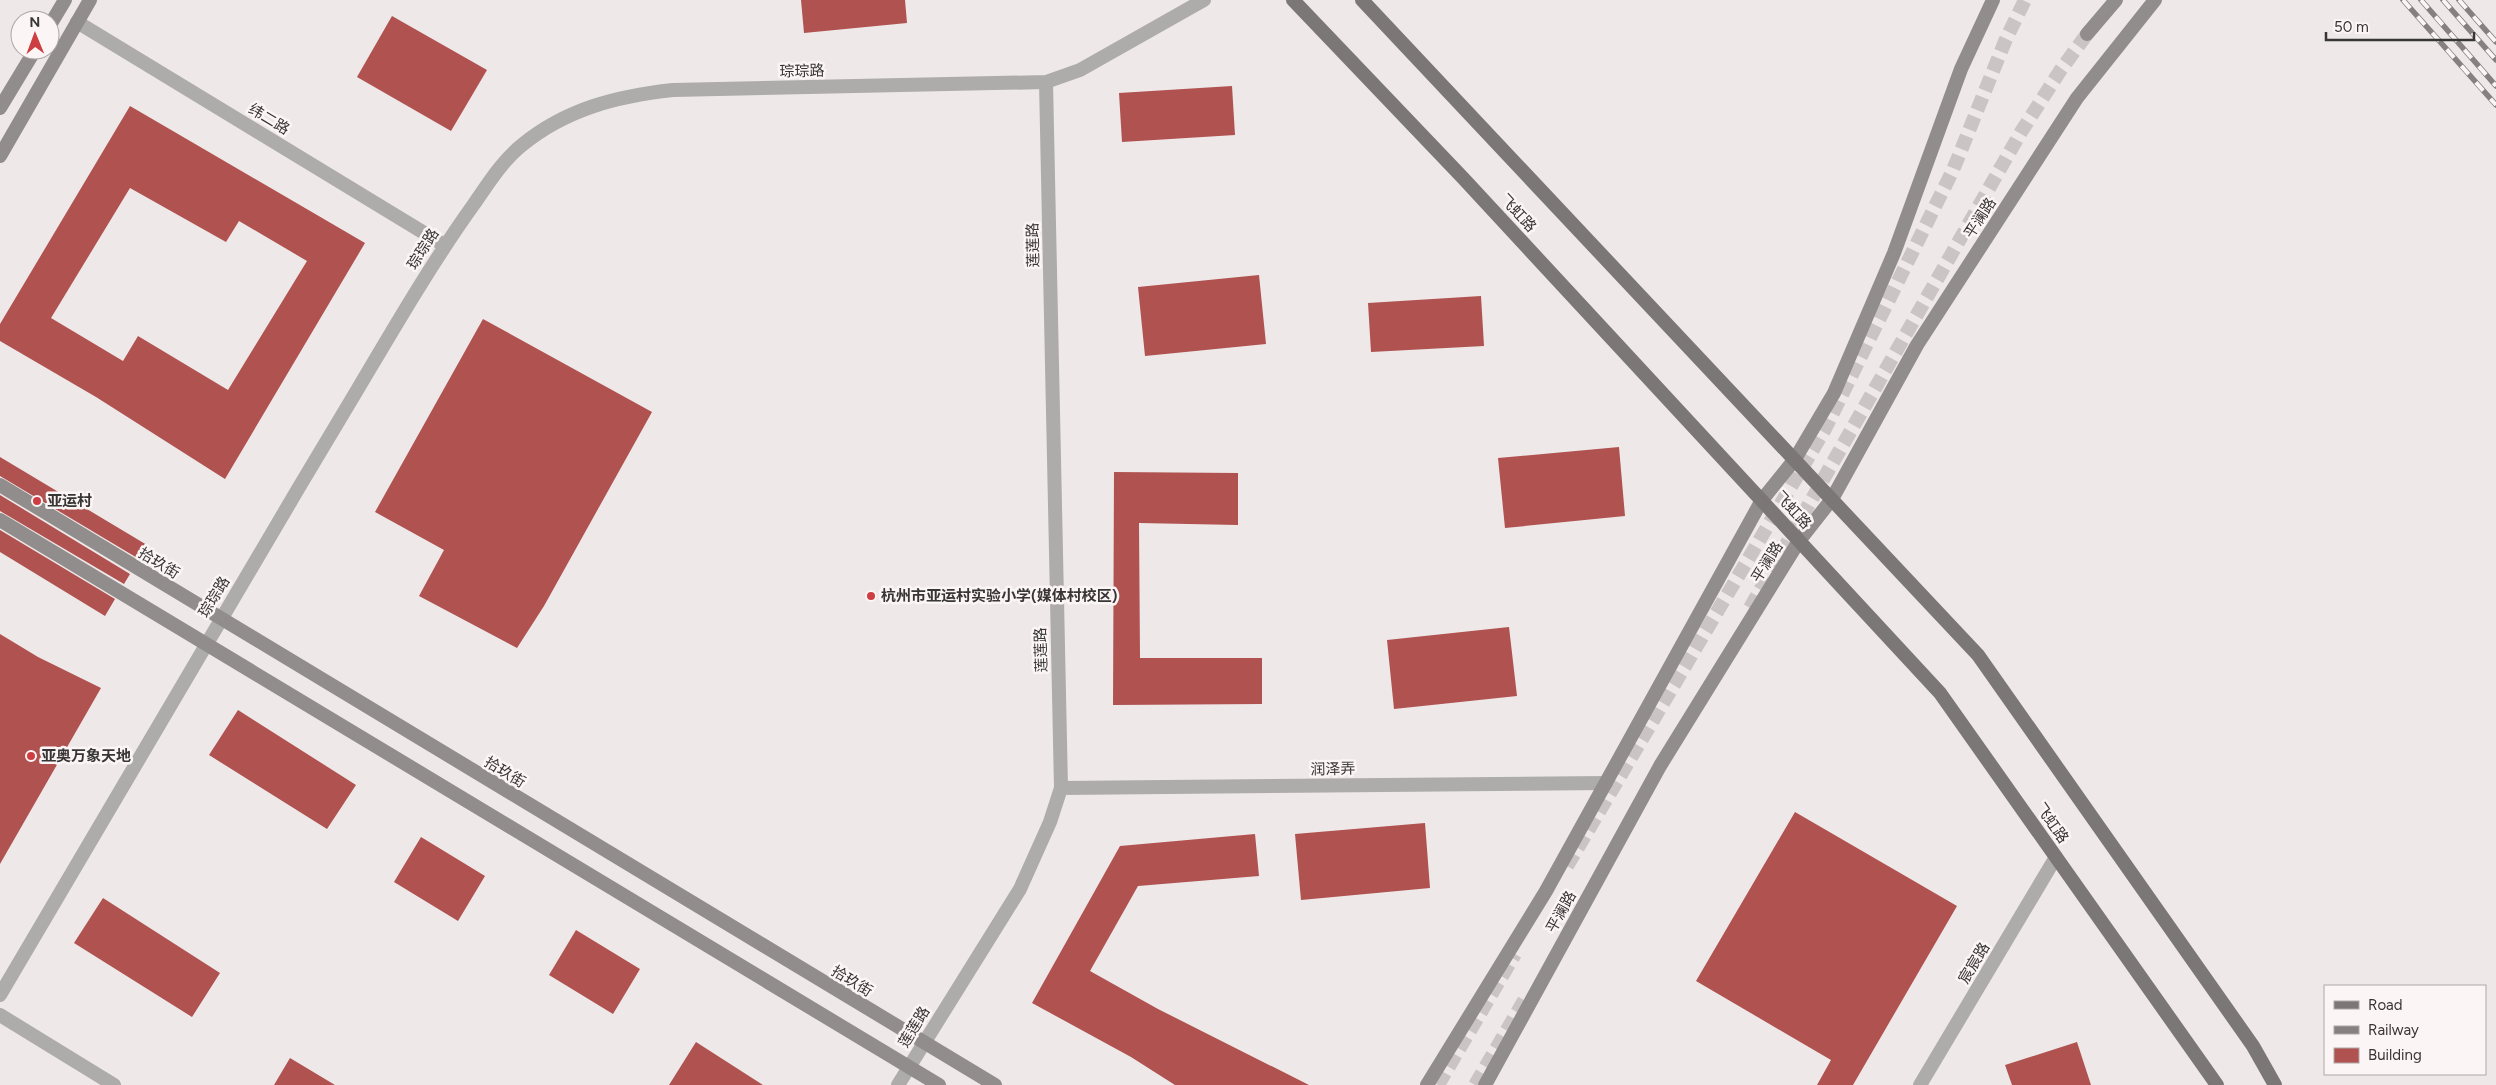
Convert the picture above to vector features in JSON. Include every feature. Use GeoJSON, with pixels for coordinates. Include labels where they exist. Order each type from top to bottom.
{"type":"FeatureCollection","features":[{"type":"Feature","properties":{"kind":"main road"},"geometry":{"type":"LineString","coordinates":[[0,156],[90,0]]}},
{"type":"Feature","properties":{"kind":"main road","name":"飞虹路"},"geometry":{"type":"LineString","coordinates":[[1293,0],[1464,178],[1940,693],[2216,1085]]}},
{"type":"Feature","properties":{"kind":"main road"},"geometry":{"type":"LineString","coordinates":[[1362,0],[1978,655],[2253,1046],[2275,1085]]}},
{"type":"Feature","properties":{"kind":"main road","name":"平澜路"},"geometry":{"type":"LineString","coordinates":[[1427,1085],[1546,891],[1762,500],[1795,459],[1834,393],[1894,253],[1961,69],[1993,0]]}},
{"type":"Feature","properties":{"kind":"main road"},"geometry":{"type":"LineString","coordinates":[[2087,34],[2116,0]]}},
{"type":"Feature","properties":{"kind":"main road","name":"平澜路"},"geometry":{"type":"LineString","coordinates":[[1485,1085],[1660,766],[1799,541],[1832,499],[1918,345],[2077,98],[2155,0]]}},
{"type":"Feature","properties":{"kind":"main road"},"geometry":{"type":"LineString","coordinates":[[0,108],[29,60]]}},
{"type":"Feature","properties":{"kind":"main road","name":"拾玖街"},"geometry":{"type":"LineString","coordinates":[[0,485],[995,1085]]}},
{"type":"Feature","properties":{"kind":"main road"},"geometry":{"type":"LineString","coordinates":[[0,520],[939,1085]]}},
{"type":"Feature","properties":{"kind":"street","name":"琮琮路"},"geometry":{"type":"LineString","coordinates":[[0,995],[220,619],[444,245],[500,168],[520,146],[575,111],[610,99],[672,90],[1046,82],[1080,70],[1204,0]]}},
{"type":"Feature","properties":{"kind":"street","name":"纬二路"},"geometry":{"type":"LineString","coordinates":[[77,22],[444,245]]}},
{"type":"Feature","properties":{"kind":"street","name":"莲莲路"},"geometry":{"type":"LineString","coordinates":[[898,1085],[1020,889],[1050,822],[1061,788],[1046,82]]}},
{"type":"Feature","properties":{"kind":"street","name":"润泽弄"},"geometry":{"type":"LineString","coordinates":[[1061,788],[1606,782]]}},
{"type":"Feature","properties":{"kind":"street","name":"宸宸路"},"geometry":{"type":"LineString","coordinates":[[1920,1085],[2056,857]]}},
{"type":"Feature","properties":{"kind":"street"},"geometry":{"type":"LineString","coordinates":[[0,1015],[114,1085]]}},
{"type":"Feature","properties":{"kind":"building"},"geometry":{"type":"Polygon","coordinates":[[[801,0],[905,0],[907,23],[804,33],[801,0]]]}},
{"type":"Feature","properties":{"kind":"building"},"geometry":{"type":"Polygon","coordinates":[[[392,16],[487,70],[451,131],[357,77],[392,16]]]}},
{"type":"Feature","properties":{"kind":"building"},"geometry":{"type":"Polygon","coordinates":[[[1232,86],[1235,135],[1122,142],[1119,93],[1232,86]]]}},
{"type":"Feature","properties":{"kind":"building"},"geometry":{"type":"Polygon","coordinates":[[[130,106],[365,243],[225,479],[96,397],[0,341],[0,324],[130,106]],[[130,188],[51,318],[123,361],[138,336],[228,390],[307,261],[239,221],[226,242],[130,188]]]}},
{"type":"Feature","properties":{"kind":"building"},"geometry":{"type":"Polygon","coordinates":[[[1259,275],[1266,344],[1145,356],[1138,287],[1259,275]]]}},
{"type":"Feature","properties":{"kind":"building"},"geometry":{"type":"Polygon","coordinates":[[[1481,296],[1484,346],[1371,352],[1368,303],[1481,296]]]}},
{"type":"Feature","properties":{"kind":"building"},"geometry":{"type":"Polygon","coordinates":[[[483,319],[652,412],[544,606],[517,648],[419,596],[444,550],[375,512],[483,319]]]}},
{"type":"Feature","properties":{"kind":"building"},"geometry":{"type":"Polygon","coordinates":[[[1619,447],[1625,516],[1505,528],[1498,458],[1619,447]]]}},
{"type":"Feature","properties":{"kind":"building"},"geometry":{"type":"Polygon","coordinates":[[[0,457],[147,545],[139,559],[0,476],[0,457]]]}},
{"type":"Feature","properties":{"kind":"building"},"geometry":{"type":"Polygon","coordinates":[[[1114,472],[1238,473],[1238,525],[1139,523],[1140,658],[1262,658],[1262,704],[1113,705],[1114,472]]]}},
{"type":"Feature","properties":{"kind":"building"},"geometry":{"type":"Polygon","coordinates":[[[0,495],[130,574],[124,584],[0,511],[0,495]]]}},
{"type":"Feature","properties":{"kind":"building"},"geometry":{"type":"Polygon","coordinates":[[[0,530],[115,599],[105,616],[0,552],[0,530]]]}},
{"type":"Feature","properties":{"kind":"building"},"geometry":{"type":"Polygon","coordinates":[[[1509,627],[1517,696],[1394,709],[1387,640],[1509,627]]]}},
{"type":"Feature","properties":{"kind":"building","name":"亚奥万象天地"},"geometry":{"type":"Polygon","coordinates":[[[0,634],[38,657],[101,688],[0,864],[0,634]]]}},
{"type":"Feature","properties":{"kind":"building"},"geometry":{"type":"Polygon","coordinates":[[[238,710],[356,785],[327,829],[209,755],[238,710]]]}},
{"type":"Feature","properties":{"kind":"building"},"geometry":{"type":"Polygon","coordinates":[[[1795,812],[1957,906],[1853,1085],[1817,1085],[1831,1060],[1696,981],[1795,812]]]}},
{"type":"Feature","properties":{"kind":"building"},"geometry":{"type":"Polygon","coordinates":[[[1425,823],[1430,888],[1301,900],[1295,834],[1425,823]]]}},
{"type":"Feature","properties":{"kind":"building"},"geometry":{"type":"Polygon","coordinates":[[[1255,834],[1259,876],[1138,886],[1090,971],[1158,1009],[1309,1085],[1175,1085],[1131,1057],[1032,1003],[1120,846],[1255,834]]]}},
{"type":"Feature","properties":{"kind":"building"},"geometry":{"type":"Polygon","coordinates":[[[421,837],[485,876],[458,921],[394,882],[421,837]]]}},
{"type":"Feature","properties":{"kind":"building"},"geometry":{"type":"Polygon","coordinates":[[[103,898],[220,973],[192,1017],[74,943],[103,898]]]}},
{"type":"Feature","properties":{"kind":"building"},"geometry":{"type":"Polygon","coordinates":[[[576,930],[640,969],[613,1014],[549,975],[576,930]]]}},
{"type":"Feature","properties":{"kind":"building"},"geometry":{"type":"Polygon","coordinates":[[[696,1042],[763,1085],[669,1085],[696,1042]]]}},
{"type":"Feature","properties":{"kind":"building"},"geometry":{"type":"Polygon","coordinates":[[[2077,1042],[2091,1085],[2012,1085],[2005,1065],[2077,1042]]]}},
{"type":"Feature","properties":{"kind":"building"},"geometry":{"type":"Polygon","coordinates":[[[290,1058],[335,1085],[274,1085],[290,1058]]]}},
{"type":"Feature","properties":{"kind":"tunnel"},"geometry":{"type":"LineString","coordinates":[[1567,866],[1825,429],[1953,170],[2006,39],[2025,0]]}},
{"type":"Feature","properties":{"kind":"tunnel"},"geometry":{"type":"LineString","coordinates":[[1750,608],[2021,132],[2060,71],[2087,34]]}},
{"type":"Feature","properties":{"kind":"tunnel"},"geometry":{"type":"LineString","coordinates":[[1438,1085],[1515,954]]}},
{"type":"Feature","properties":{"kind":"tunnel"},"geometry":{"type":"LineString","coordinates":[[1475,1085],[1525,999]]}},
{"type":"Feature","properties":{"kind":"railway"},"geometry":{"type":"LineString","coordinates":[[2403,0],[2496,105]]}},
{"type":"Feature","properties":{"kind":"railway"},"geometry":{"type":"LineString","coordinates":[[2421,0],[2496,86]]}},
{"type":"Feature","properties":{"kind":"railway"},"geometry":{"type":"LineString","coordinates":[[2443,0],[2496,60]]}},
{"type":"Feature","properties":{"kind":"railway"},"geometry":{"type":"LineString","coordinates":[[2459,0],[2496,42]]}},
{"type":"Feature","properties":{"kind":"place","name":"亚运村"},"geometry":{"type":"Point","coordinates":[37,501]}},
{"type":"Feature","properties":{"kind":"place","name":"杭州市亚运村实验小学(媒体村校区)"},"geometry":{"type":"Point","coordinates":[871,596]}},
{"type":"Feature","properties":{"kind":"place","name":"亚奥万象天地"},"geometry":{"type":"Point","coordinates":[31,756]}}]}
